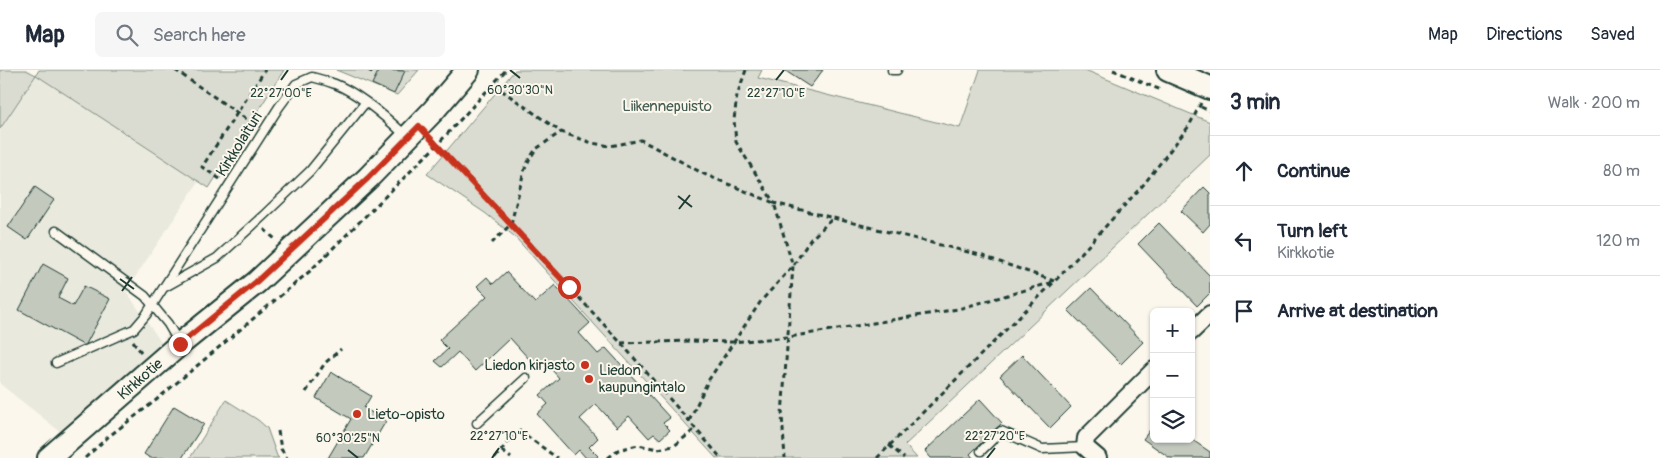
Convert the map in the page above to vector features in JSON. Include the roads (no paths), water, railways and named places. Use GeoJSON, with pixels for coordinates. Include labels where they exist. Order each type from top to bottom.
{"type":"FeatureCollection","features":[{"type":"Feature","properties":{"kind":"street","name":"Kirkkotie"},"geometry":{"type":"LineString","coordinates":[[49,458],[180,344],[256,282],[368,178],[413,132],[468,70]]}},
{"type":"Feature","properties":{"kind":"street"},"geometry":{"type":"LineString","coordinates":[[1168,70],[1204,97]]}},
{"type":"Feature","properties":{"kind":"street"},"geometry":{"type":"LineString","coordinates":[[1195,328],[1210,314]]}},
{"type":"Feature","properties":{"kind":"street"},"geometry":{"type":"LineString","coordinates":[[1098,458],[1085,447],[1086,438],[1150,374]]}},
{"type":"Feature","properties":{"kind":"lane"},"geometry":{"type":"LineString","coordinates":[[892,70],[897,70]]}},
{"type":"Feature","properties":{"kind":"lane","name":"Kirkkolaituri"},"geometry":{"type":"LineString","coordinates":[[56,363],[134,328],[153,305],[279,107],[296,84],[312,77],[337,85],[392,122],[413,132]]}},
{"type":"Feature","properties":{"kind":"lane"},"geometry":{"type":"LineString","coordinates":[[164,288],[216,258],[256,222],[310,171],[365,103]]}},
{"type":"Feature","properties":{"kind":"lane"},"geometry":{"type":"LineString","coordinates":[[56,231],[145,296],[168,324],[180,344]]}},
{"type":"Feature","properties":{"kind":"lane"},"geometry":{"type":"LineString","coordinates":[[477,423],[526,378]]}},
{"type":"Feature","properties":{"kind":"lane"},"geometry":{"type":"LineString","coordinates":[[981,451],[1001,431],[1042,450],[1085,447]]}},
{"type":"Feature","properties":{"kind":"place","name":"Liedon kirjasto"},"geometry":{"type":"Point","coordinates":[585,365]}},
{"type":"Feature","properties":{"kind":"place","name":"Liedon kaupungintalo"},"geometry":{"type":"Point","coordinates":[589,379]}},
{"type":"Feature","properties":{"kind":"place","name":"Lieto-opisto"},"geometry":{"type":"Point","coordinates":[357,414]}},
{"type":"Feature","properties":{"kind":"park label","name":"Liikennepuisto"},"geometry":{"type":"Point","coordinates":[667,106]}}]}
